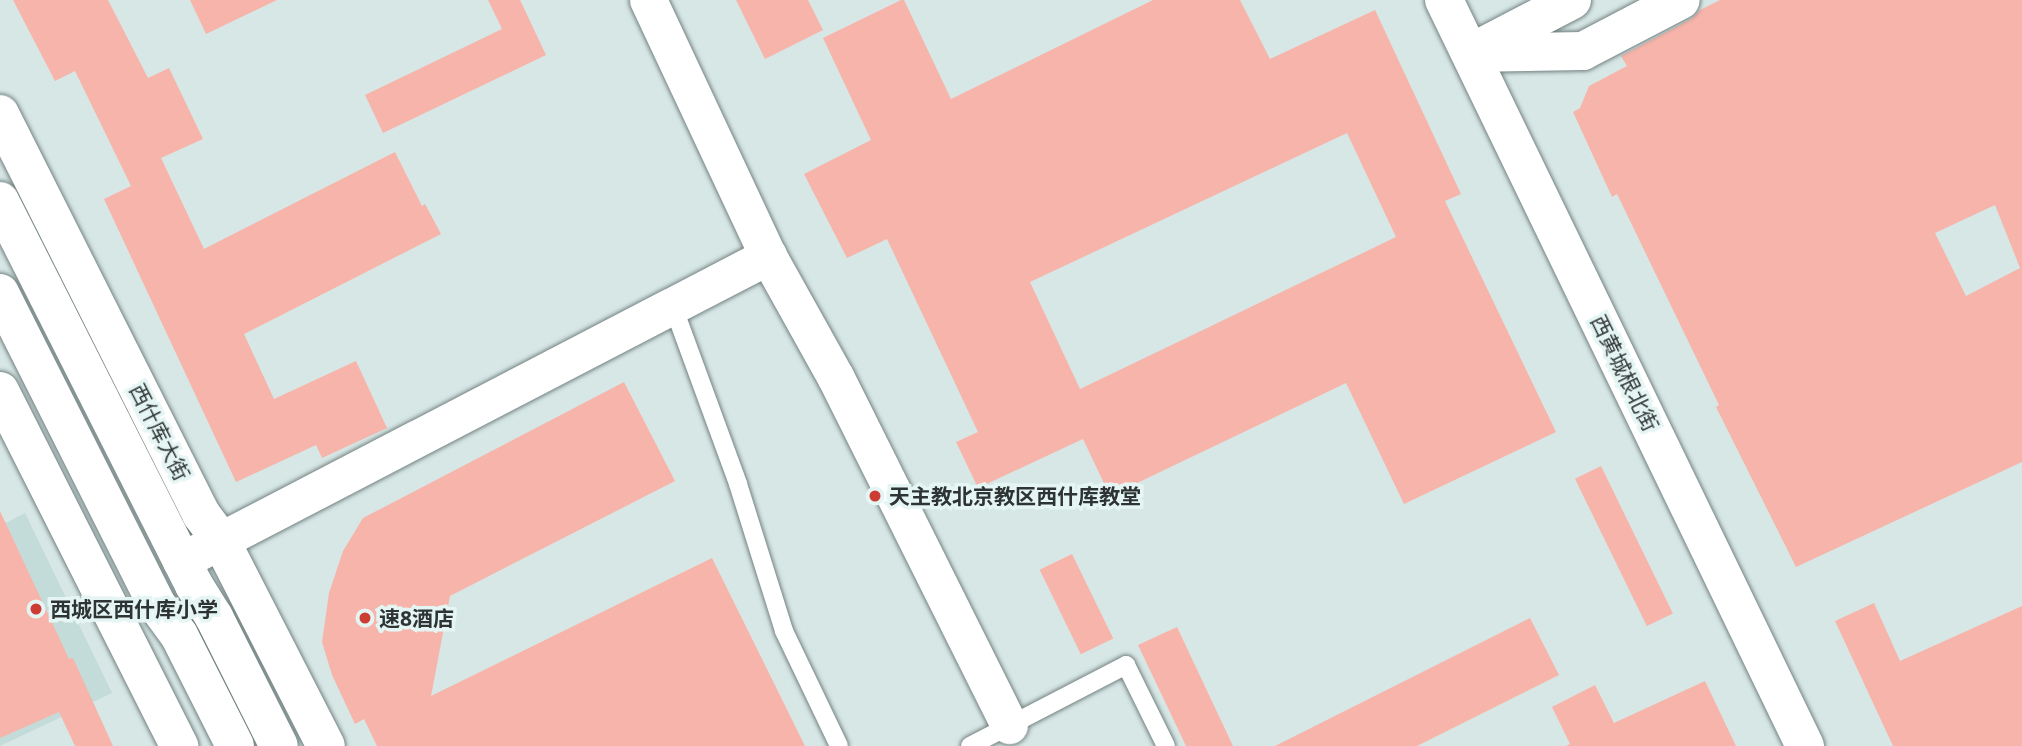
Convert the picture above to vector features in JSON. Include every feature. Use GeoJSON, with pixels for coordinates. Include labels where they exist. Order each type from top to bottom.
{"type":"FeatureCollection","features":[{"type":"Feature","properties":{"kind":"street"},"geometry":{"type":"LineString","coordinates":[[648,0],[768,256],[836,378],[1009,726]]}},
{"type":"Feature","properties":{"kind":"street","name":"西黄城根北街"},"geometry":{"type":"LineString","coordinates":[[1444,0],[1805,746]]}},
{"type":"Feature","properties":{"kind":"street"},"geometry":{"type":"LineString","coordinates":[[1470,53],[1572,0]]}},
{"type":"Feature","properties":{"kind":"street"},"geometry":{"type":"LineString","coordinates":[[1470,53],[1583,51],[1681,0]]}},
{"type":"Feature","properties":{"kind":"street","name":"西什库大街"},"geometry":{"type":"LineString","coordinates":[[0,114],[201,513],[221,541],[326,746]]}},
{"type":"Feature","properties":{"kind":"street","name":"西什库大街"},"geometry":{"type":"LineString","coordinates":[[0,201],[181,561],[214,617],[279,746]]}},
{"type":"Feature","properties":{"kind":"street"},"geometry":{"type":"LineString","coordinates":[[181,561],[768,256]]}},
{"type":"Feature","properties":{"kind":"street"},"geometry":{"type":"LineString","coordinates":[[0,293],[157,605],[179,635],[235,746]]}},
{"type":"Feature","properties":{"kind":"street"},"geometry":{"type":"LineString","coordinates":[[0,391],[179,746]]}},
{"type":"Feature","properties":{"kind":"lane"},"geometry":{"type":"LineString","coordinates":[[673,306],[738,484],[784,631],[839,746]]}},
{"type":"Feature","properties":{"kind":"lane"},"geometry":{"type":"LineString","coordinates":[[970,746],[1126,665],[1166,746]]}},
{"type":"Feature","properties":{"kind":"shaded area","name":"西城区西什库小学"},"geometry":{"type":"Polygon","coordinates":[[[25,513],[112,693],[0,746],[0,526],[25,513]]]}},
{"type":"Feature","properties":{"kind":"building"},"geometry":{"type":"Polygon","coordinates":[[[13,0],[108,0],[148,78],[169,68],[203,139],[161,158],[204,249],[395,152],[422,206],[425,204],[441,234],[244,334],[274,399],[356,361],[387,428],[322,458],[316,445],[236,482],[104,199],[131,186],[75,71],[55,81],[13,0]]]}},
{"type":"Feature","properties":{"kind":"building"},"geometry":{"type":"Polygon","coordinates":[[[190,0],[277,0],[206,34],[190,0]]]}},
{"type":"Feature","properties":{"kind":"building"},"geometry":{"type":"Polygon","coordinates":[[[488,0],[520,0],[546,55],[383,133],[365,95],[502,29],[488,0]]]}},
{"type":"Feature","properties":{"kind":"building"},"geometry":{"type":"Polygon","coordinates":[[[736,0],[808,0],[823,30],[765,59],[736,0]]]}},
{"type":"Feature","properties":{"kind":"building"},"geometry":{"type":"Polygon","coordinates":[[[904,0],[951,99],[1153,0],[1240,0],[1270,59],[1375,10],[1461,194],[1445,201],[1556,432],[1404,504],[1346,383],[1110,496],[1083,439],[978,488],[956,442],[978,432],[887,239],[847,258],[804,174],[871,140],[823,38],[904,0]],[[1347,133],[1030,282],[1080,389],[1396,237],[1347,133]]]}},
{"type":"Feature","properties":{"kind":"building"},"geometry":{"type":"Polygon","coordinates":[[[1720,0],[2022,0],[2022,462],[1796,567],[1716,407],[1719,405],[1617,194],[1612,197],[1573,112],[1580,108],[1589,86],[1627,66],[1621,56],[1691,19],[1700,10],[1720,0]],[[1995,205],[1935,233],[1966,296],[2020,268],[1995,205]]]}},
{"type":"Feature","properties":{"kind":"building"},"geometry":{"type":"Polygon","coordinates":[[[624,382],[675,481],[450,596],[431,696],[712,558],[805,746],[377,746],[364,719],[355,724],[332,675],[322,642],[329,593],[343,551],[363,518],[624,382]]]}},
{"type":"Feature","properties":{"kind":"building"},"geometry":{"type":"Polygon","coordinates":[[[1601,466],[1673,613],[1647,626],[1575,479],[1601,466]]]}},
{"type":"Feature","properties":{"kind":"building","name":"西城区西什库小学"},"geometry":{"type":"Polygon","coordinates":[[[0,511],[113,746],[75,746],[59,712],[0,738],[0,511]]]}},
{"type":"Feature","properties":{"kind":"building"},"geometry":{"type":"Polygon","coordinates":[[[1072,554],[1113,638],[1081,654],[1040,570],[1072,554]]]}},
{"type":"Feature","properties":{"kind":"building"},"geometry":{"type":"Polygon","coordinates":[[[1874,603],[1900,661],[2022,606],[2022,746],[1893,746],[1835,621],[1874,603]]]}},
{"type":"Feature","properties":{"kind":"building"},"geometry":{"type":"Polygon","coordinates":[[[1530,618],[1559,675],[1417,746],[1275,746],[1530,618]]]}},
{"type":"Feature","properties":{"kind":"building"},"geometry":{"type":"Polygon","coordinates":[[[1177,627],[1233,746],[1186,746],[1138,645],[1177,627]]]}},
{"type":"Feature","properties":{"kind":"building"},"geometry":{"type":"Polygon","coordinates":[[[1705,681],[1736,746],[1566,746],[1570,744],[1552,707],[1595,685],[1614,723],[1705,681]]]}},
{"type":"Feature","properties":{"kind":"place","name":"天主教北京教区西什库教堂"},"geometry":{"type":"Point","coordinates":[875,496]}},
{"type":"Feature","properties":{"kind":"place","name":"西城区西什库小学"},"geometry":{"type":"Point","coordinates":[36,609]}},
{"type":"Feature","properties":{"kind":"place","name":"速8酒店"},"geometry":{"type":"Point","coordinates":[365,618]}}]}
